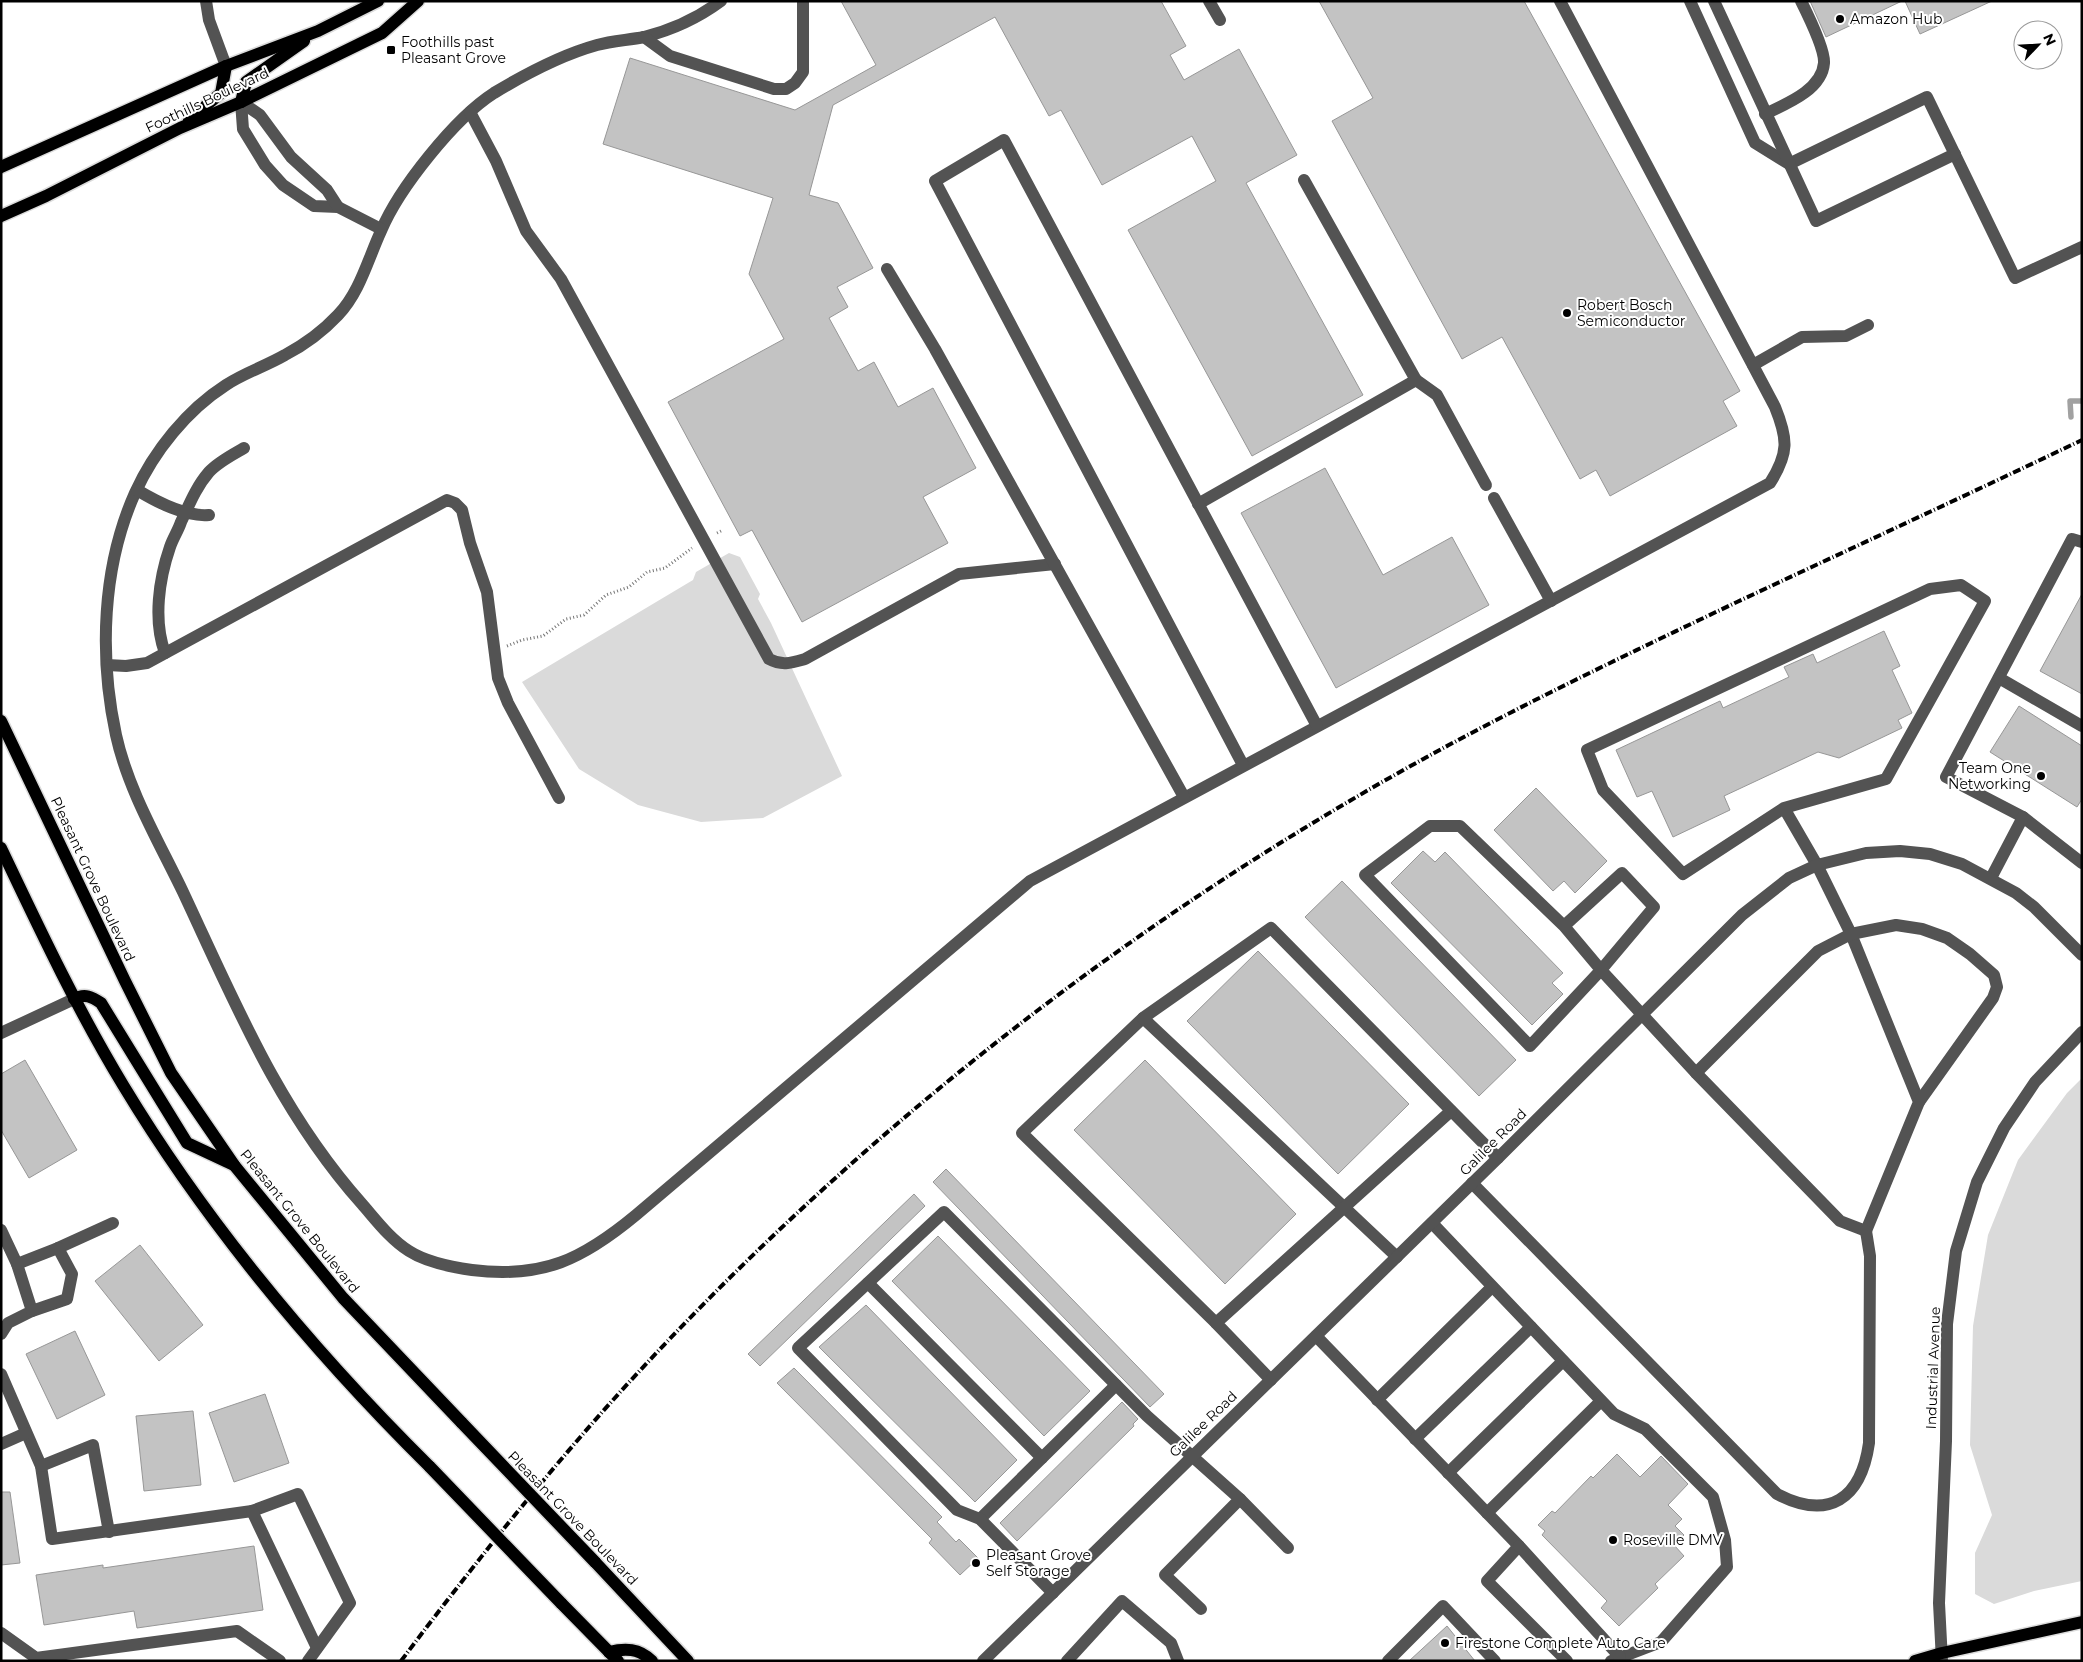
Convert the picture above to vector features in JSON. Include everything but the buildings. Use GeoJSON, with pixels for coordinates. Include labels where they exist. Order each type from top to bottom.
{"type":"FeatureCollection","features":[{"type":"Feature","properties":{"kind":"main road","name":"Foothills Boulevard"},"geometry":{"type":"LineString","coordinates":[[1,167],[226,66],[318,31],[378,1]]}},
{"type":"Feature","properties":{"kind":"main road","name":"Foothills Boulevard"},"geometry":{"type":"LineString","coordinates":[[4,217],[180,128],[241,102],[382,34],[418,1]]}},
{"type":"Feature","properties":{"kind":"main road"},"geometry":{"type":"LineString","coordinates":[[241,102],[246,82],[318,31]]}},
{"type":"Feature","properties":{"kind":"main road"},"geometry":{"type":"LineString","coordinates":[[180,128],[221,93],[226,66]]}},
{"type":"Feature","properties":{"kind":"main road","name":"Pleasant Grove Boulevard"},"geometry":{"type":"LineString","coordinates":[[1,721],[171,1073],[234,1164],[343,1298],[596,1562],[688,1661]]}},
{"type":"Feature","properties":{"kind":"main road"},"geometry":{"type":"LineString","coordinates":[[1,848],[74,998],[122,1084],[158,1142],[232,1246],[309,1341],[383,1420],[613,1656],[626,1648],[645,1654],[652,1661]]}},
{"type":"Feature","properties":{"kind":"main road"},"geometry":{"type":"LineString","coordinates":[[74,998],[92,996],[101,1003],[187,1143],[234,1164]]}},
{"type":"Feature","properties":{"kind":"main road"},"geometry":{"type":"LineString","coordinates":[[1915,1661],[1942,1657],[2082,1622]]}},
{"type":"Feature","properties":{"kind":"street"},"geometry":{"type":"LineString","coordinates":[[206,1],[209,20],[226,66]]}},
{"type":"Feature","properties":{"kind":"street"},"geometry":{"type":"LineString","coordinates":[[721,1],[682,25],[644,37],[601,44],[562,57],[540,67],[489,96],[470,112],[440,143],[408,183],[381,229],[364,275],[342,312],[314,337],[285,355],[226,384],[195,408],[154,459],[136,490],[121,529],[108,595],[107,665],[116,735],[122,758],[133,785],[235,1003],[288,1106],[316,1148],[345,1186],[390,1235],[410,1252],[439,1264],[495,1273],[525,1271],[556,1265],[587,1252],[609,1238],[1030,881],[1770,482],[1780,466],[1785,449],[1785,431],[1775,407],[1560,1]]}},
{"type":"Feature","properties":{"kind":"street"},"geometry":{"type":"LineString","coordinates":[[644,37],[670,56],[774,89],[786,89],[795,83],[803,72],[803,1]]}},
{"type":"Feature","properties":{"kind":"street"},"geometry":{"type":"LineString","coordinates":[[1209,1],[1220,20]]}},
{"type":"Feature","properties":{"kind":"street"},"geometry":{"type":"LineString","coordinates":[[1690,1],[1755,143],[1789,164]]}},
{"type":"Feature","properties":{"kind":"street"},"geometry":{"type":"LineString","coordinates":[[1714,1],[1816,220],[1955,154]]}},
{"type":"Feature","properties":{"kind":"street"},"geometry":{"type":"LineString","coordinates":[[1766,114],[1799,97],[1818,79],[1824,62],[1816,33],[1801,1]]}},
{"type":"Feature","properties":{"kind":"street"},"geometry":{"type":"LineString","coordinates":[[1789,164],[1928,97],[2016,278],[2082,247]]}},
{"type":"Feature","properties":{"kind":"street"},"geometry":{"type":"LineString","coordinates":[[241,102],[242,129],[265,165],[283,185],[314,206],[338,207],[381,229]]}},
{"type":"Feature","properties":{"kind":"street"},"geometry":{"type":"LineString","coordinates":[[241,102],[260,114],[291,157],[327,190],[338,207]]}},
{"type":"Feature","properties":{"kind":"street"},"geometry":{"type":"LineString","coordinates":[[470,112],[496,161],[526,231],[561,279],[769,659],[778,664],[789,664],[805,659],[959,574],[1055,564]]}},
{"type":"Feature","properties":{"kind":"street"},"geometry":{"type":"LineString","coordinates":[[1243,765],[935,181],[1004,140],[1317,726]]}},
{"type":"Feature","properties":{"kind":"street"},"geometry":{"type":"LineString","coordinates":[[1304,180],[1416,380],[1437,395],[1486,484]]}},
{"type":"Feature","properties":{"kind":"street"},"geometry":{"type":"LineString","coordinates":[[887,269],[936,348],[1184,797]]}},
{"type":"Feature","properties":{"kind":"street"},"geometry":{"type":"LineString","coordinates":[[1753,365],[1802,336],[1846,336],[1868,325]]}},
{"type":"Feature","properties":{"kind":"street"},"geometry":{"type":"LineString","coordinates":[[1198,504],[1416,380]]}},
{"type":"Feature","properties":{"kind":"street"},"geometry":{"type":"LineString","coordinates":[[165,653],[161,642],[159,619],[164,567],[171,544],[191,498],[210,471],[244,448]]}},
{"type":"Feature","properties":{"kind":"street"},"geometry":{"type":"LineString","coordinates":[[136,490],[152,499],[197,516],[209,514]]}},
{"type":"Feature","properties":{"kind":"street"},"geometry":{"type":"LineString","coordinates":[[1494,498],[1550,601]]}},
{"type":"Feature","properties":{"kind":"street"},"geometry":{"type":"LineString","coordinates":[[107,665],[126,666],[147,662],[447,500],[455,503],[462,510],[470,543],[487,592],[498,678],[508,703],[559,798]]}},
{"type":"Feature","properties":{"kind":"street"},"geometry":{"type":"LineString","coordinates":[[2082,542],[2072,539],[1946,776],[2023,817],[2082,863]]}},
{"type":"Feature","properties":{"kind":"street"},"geometry":{"type":"LineString","coordinates":[[1961,585],[1985,601],[1886,779],[1784,808],[1683,874],[1603,790],[1587,750],[1930,589],[1961,585]]}},
{"type":"Feature","properties":{"kind":"street"},"geometry":{"type":"LineString","coordinates":[[1999,678],[2082,726]]}},
{"type":"Feature","properties":{"kind":"street"},"geometry":{"type":"LineString","coordinates":[[1784,808],[1817,865],[1851,934],[1919,1102]]}},
{"type":"Feature","properties":{"kind":"street"},"geometry":{"type":"LineString","coordinates":[[1992,878],[2023,817]]}},
{"type":"Feature","properties":{"kind":"street"},"geometry":{"type":"LineString","coordinates":[[1564,926],[1622,873],[1654,907],[1601,970],[1530,1046],[1365,874],[1430,826],[1460,826],[1564,926],[1601,970],[1696,1073],[1840,1221],[1866,1231]]}},
{"type":"Feature","properties":{"kind":"street","name":"Galilee Road"},"geometry":{"type":"LineString","coordinates":[[983,1661],[1432,1223],[1742,915],[1789,878],[1817,865],[1866,853],[1900,851],[1930,854],[1962,864],[1992,878],[2016,893],[2082,955]]}},
{"type":"Feature","properties":{"kind":"street"},"geometry":{"type":"LineString","coordinates":[[1472,1183],[1777,1494],[1794,1503],[1828,1504],[1843,1499],[1855,1487],[1867,1459],[1869,1443],[1870,1256],[1866,1231],[1919,1102],[1993,998],[1997,987],[1994,976],[1970,954],[1947,938],[1922,929],[1896,924],[1851,934],[1818,951],[1696,1073]]}},
{"type":"Feature","properties":{"kind":"street"},"geometry":{"type":"LineString","coordinates":[[1271,1380],[1216,1323],[1022,1133],[1143,1018],[1271,928],[1498,1158]]}},
{"type":"Feature","properties":{"kind":"street"},"geometry":{"type":"LineString","coordinates":[[1,1033],[74,998]]}},
{"type":"Feature","properties":{"kind":"street"},"geometry":{"type":"LineString","coordinates":[[1143,1018],[1397,1257]]}},
{"type":"Feature","properties":{"kind":"street","name":"Industrial Avenue"},"geometry":{"type":"LineString","coordinates":[[1942,1657],[1938,1603],[1946,1441],[1947,1324],[1956,1251],[1977,1182],[2004,1128],[2035,1082],[2082,1032]]}},
{"type":"Feature","properties":{"kind":"street"},"geometry":{"type":"LineString","coordinates":[[1216,1323],[1451,1111]]}},
{"type":"Feature","properties":{"kind":"street"},"geometry":{"type":"LineString","coordinates":[[1053,1593],[980,1519],[957,1510],[798,1348],[944,1212],[1147,1416],[1240,1500],[1288,1548]]}},
{"type":"Feature","properties":{"kind":"street"},"geometry":{"type":"LineString","coordinates":[[17,1264],[113,1223]]}},
{"type":"Feature","properties":{"kind":"street"},"geometry":{"type":"LineString","coordinates":[[1316,1336],[1519,1546],[1615,1659],[1660,1642],[1726,1567],[1725,1540],[1714,1497],[1645,1429],[1614,1414],[1432,1223]]}},
{"type":"Feature","properties":{"kind":"street"},"geometry":{"type":"LineString","coordinates":[[1,1230],[17,1264],[32,1311]]}},
{"type":"Feature","properties":{"kind":"street"},"geometry":{"type":"LineString","coordinates":[[1,1334],[8,1323],[32,1311],[67,1299],[72,1274],[58,1248]]}},
{"type":"Feature","properties":{"kind":"street"},"geometry":{"type":"LineString","coordinates":[[868,1283],[1042,1458]]}},
{"type":"Feature","properties":{"kind":"street"},"geometry":{"type":"LineString","coordinates":[[1377,1400],[1492,1287]]}},
{"type":"Feature","properties":{"kind":"street"},"geometry":{"type":"LineString","coordinates":[[1415,1439],[1531,1327]]}},
{"type":"Feature","properties":{"kind":"street"},"geometry":{"type":"LineString","coordinates":[[1448,1473],[1563,1361]]}},
{"type":"Feature","properties":{"kind":"street"},"geometry":{"type":"LineString","coordinates":[[1,1374],[41,1466],[52,1539],[252,1511],[298,1494],[350,1603],[308,1661]]}},
{"type":"Feature","properties":{"kind":"street"},"geometry":{"type":"LineString","coordinates":[[980,1519],[1116,1385]]}},
{"type":"Feature","properties":{"kind":"street"},"geometry":{"type":"LineString","coordinates":[[1487,1513],[1601,1401]]}},
{"type":"Feature","properties":{"kind":"street"},"geometry":{"type":"LineString","coordinates":[[1,1444],[26,1433]]}},
{"type":"Feature","properties":{"kind":"street"},"geometry":{"type":"LineString","coordinates":[[41,1466],[93,1445],[109,1532]]}},
{"type":"Feature","properties":{"kind":"street"},"geometry":{"type":"LineString","coordinates":[[1201,1609],[1166,1575],[1240,1500]]}},
{"type":"Feature","properties":{"kind":"street"},"geometry":{"type":"LineString","coordinates":[[252,1511],[317,1648]]}},
{"type":"Feature","properties":{"kind":"street"},"geometry":{"type":"LineString","coordinates":[[1519,1546],[1487,1581],[1567,1661]]}},
{"type":"Feature","properties":{"kind":"street"},"geometry":{"type":"LineString","coordinates":[[1067,1661],[1122,1601],[1171,1643],[1178,1661]]}},
{"type":"Feature","properties":{"kind":"street"},"geometry":{"type":"LineString","coordinates":[[1388,1661],[1443,1606],[1495,1661]]}},
{"type":"Feature","properties":{"kind":"street"},"geometry":{"type":"LineString","coordinates":[[1,1633],[36,1658],[237,1631],[280,1661]]}},
{"type":"Feature","properties":{"kind":"path"},"geometry":{"type":"LineString","coordinates":[[494,654],[522,640],[543,636],[566,619],[584,614],[606,595],[629,587],[647,572],[665,568],[685,551],[723,530]]}},
{"type":"Feature","properties":{"kind":"shaded area"},"geometry":{"type":"Polygon","coordinates":[[[729,553],[740,557],[760,594],[758,599],[842,776],[763,818],[701,822],[638,805],[579,769],[522,682],[693,580],[696,572],[729,553]]]}},
{"type":"Feature","properties":{"kind":"shaded area"},"geometry":{"type":"Polygon","coordinates":[[[2082,1078],[2082,1581],[2034,1591],[1994,1604],[1975,1594],[1975,1553],[1992,1515],[1970,1445],[1973,1326],[1988,1235],[2018,1160],[2067,1093],[2082,1078]]]}},
{"type":"Feature","properties":{"kind":"waterway"},"geometry":{"type":"LineString","coordinates":[[2071,417],[2070,401],[2082,401]]}},
{"type":"Feature","properties":{"kind":"railway"},"geometry":{"type":"LineString","coordinates":[[401,1661],[481,1557],[564,1456],[622,1390],[710,1297],[802,1208],[898,1123],[998,1041],[1100,964],[1206,891],[1314,822],[1463,737],[1737,602],[2082,440]]}},
{"type":"Feature","properties":{"kind":"place","name":"Amazon Hub"},"geometry":{"type":"Point","coordinates":[1840,19]}},
{"type":"Feature","properties":{"kind":"place","name":"Foothills past Pleasant Grove"},"geometry":{"type":"Point","coordinates":[391,50]}},
{"type":"Feature","properties":{"kind":"place","name":"Robert Bosch Semiconductor"},"geometry":{"type":"Point","coordinates":[1567,313]}},
{"type":"Feature","properties":{"kind":"place","name":"Team One Networking"},"geometry":{"type":"Point","coordinates":[2041,776]}},
{"type":"Feature","properties":{"kind":"place","name":"Roseville DMV"},"geometry":{"type":"Point","coordinates":[1613,1540]}},
{"type":"Feature","properties":{"kind":"place","name":"Pleasant Grove Self Storage"},"geometry":{"type":"Point","coordinates":[976,1563]}},
{"type":"Feature","properties":{"kind":"place","name":"Firestone Complete Auto Care"},"geometry":{"type":"Point","coordinates":[1445,1643]}}]}
